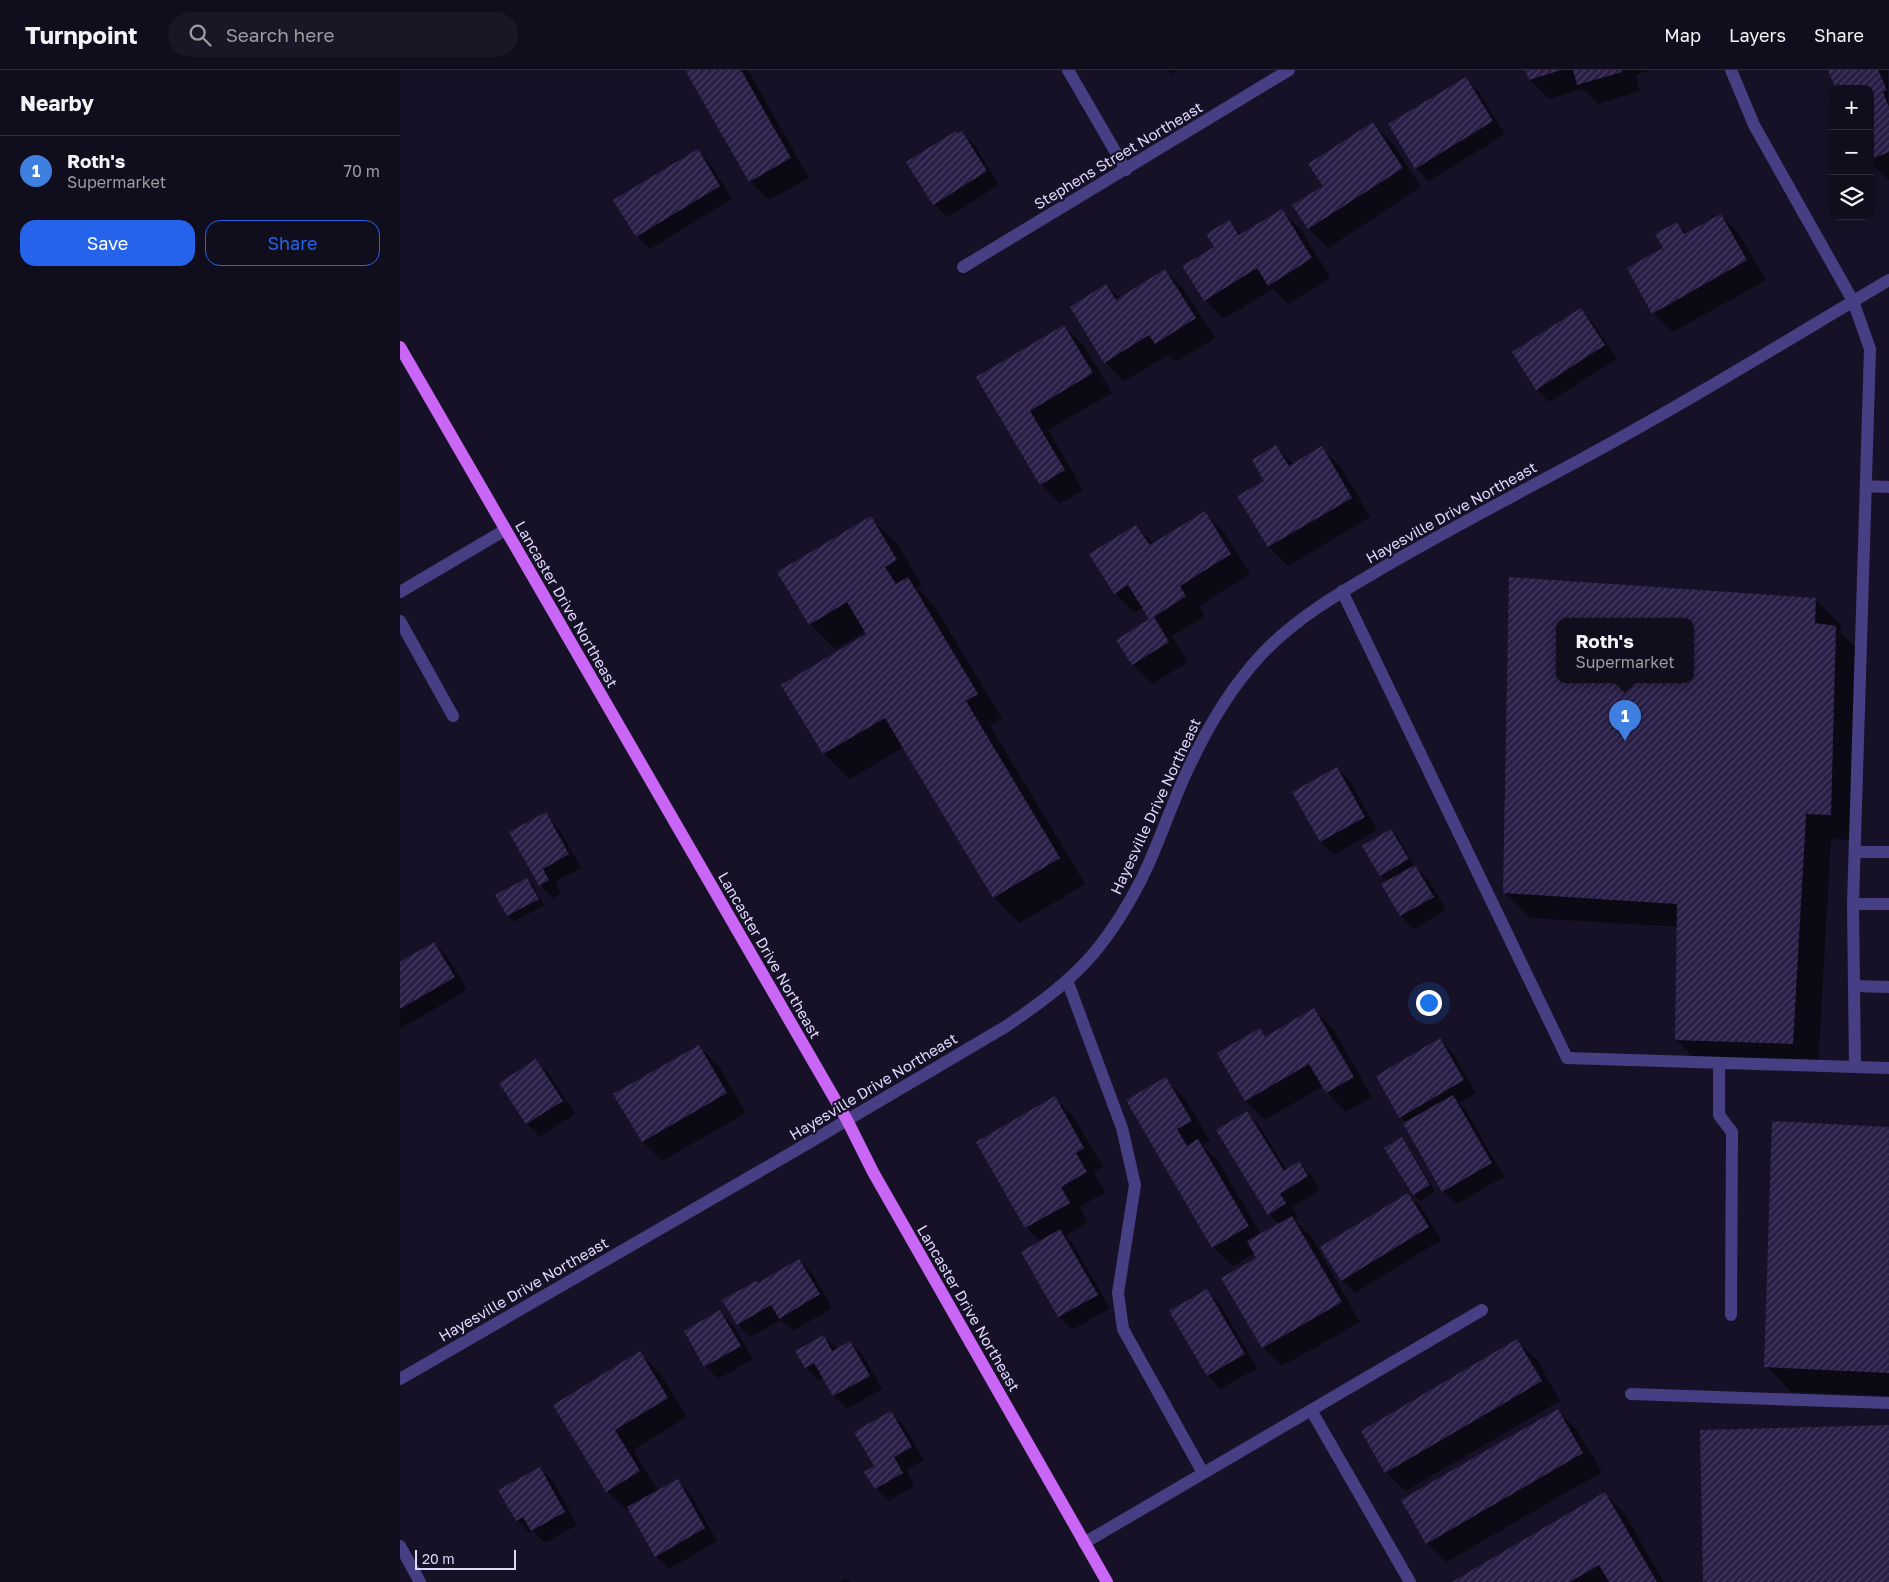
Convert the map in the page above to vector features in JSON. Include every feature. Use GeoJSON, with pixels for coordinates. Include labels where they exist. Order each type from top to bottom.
{"type":"FeatureCollection","features":[{"type":"Feature","properties":{"kind":"main road","name":"Lancaster Drive Northeast"},"geometry":{"type":"LineString","coordinates":[[400,347],[847,1120],[873,1172],[1106,1582]]}},
{"type":"Feature","properties":{"kind":"street"},"geometry":{"type":"LineString","coordinates":[[1068,70],[1126,170]]}},
{"type":"Feature","properties":{"kind":"street","name":"Stephens Street Northeast"},"geometry":{"type":"LineString","coordinates":[[964,267],[1288,70]]}},
{"type":"Feature","properties":{"kind":"street"},"geometry":{"type":"LineString","coordinates":[[1731,70],[1754,125],[1853,301],[1870,349],[1855,852],[1855,1067]]}},
{"type":"Feature","properties":{"kind":"street","name":"Hayesville Drive Northeast"},"geometry":{"type":"LineString","coordinates":[[400,1379],[847,1120],[1005,1027],[1038,1005],[1086,962],[1114,925],[1141,880],[1188,769],[1212,722],[1233,690],[1262,654],[1293,625],[1342,591],[1616,440],[1889,280]]}},
{"type":"Feature","properties":{"kind":"street"},"geometry":{"type":"LineString","coordinates":[[1866,486],[1889,487]]}},
{"type":"Feature","properties":{"kind":"street"},"geometry":{"type":"LineString","coordinates":[[400,592],[505,530]]}},
{"type":"Feature","properties":{"kind":"street"},"geometry":{"type":"LineString","coordinates":[[1342,591],[1567,1058],[1889,1068]]}},
{"type":"Feature","properties":{"kind":"street"},"geometry":{"type":"LineString","coordinates":[[400,621],[453,716]]}},
{"type":"Feature","properties":{"kind":"street"},"geometry":{"type":"LineString","coordinates":[[1855,852],[1889,852]]}},
{"type":"Feature","properties":{"kind":"street"},"geometry":{"type":"LineString","coordinates":[[1854,904],[1889,904]]}},
{"type":"Feature","properties":{"kind":"street"},"geometry":{"type":"LineString","coordinates":[[1067,980],[1122,1128],[1135,1185],[1118,1293],[1123,1329],[1203,1474]]}},
{"type":"Feature","properties":{"kind":"street"},"geometry":{"type":"LineString","coordinates":[[1854,986],[1889,987]]}},
{"type":"Feature","properties":{"kind":"street"},"geometry":{"type":"LineString","coordinates":[[1720,1063],[1719,1116],[1732,1132],[1731,1315]]}},
{"type":"Feature","properties":{"kind":"street"},"geometry":{"type":"LineString","coordinates":[[1084,1543],[1482,1310]]}},
{"type":"Feature","properties":{"kind":"street"},"geometry":{"type":"LineString","coordinates":[[1631,1394],[1889,1403]]}},
{"type":"Feature","properties":{"kind":"street"},"geometry":{"type":"LineString","coordinates":[[1311,1410],[1410,1582]]}},
{"type":"Feature","properties":{"kind":"street"},"geometry":{"type":"LineString","coordinates":[[400,1546],[420,1582]]}},
{"type":"Feature","properties":{"kind":"building"},"geometry":{"type":"Polygon","coordinates":[[[685,70],[741,70],[791,158],[749,182],[685,70]]]}},
{"type":"Feature","properties":{"kind":"building"},"geometry":{"type":"Polygon","coordinates":[[[1525,70],[1561,70],[1529,80],[1525,70]]]}},
{"type":"Feature","properties":{"kind":"building"},"geometry":{"type":"Polygon","coordinates":[[[1573,70],[1621,70],[1622,72],[1577,85],[1573,70]]]}},
{"type":"Feature","properties":{"kind":"building"},"geometry":{"type":"Polygon","coordinates":[[[1828,70],[1878,70],[1887,90],[1883,92],[1889,107],[1889,152],[1874,158],[1874,85],[1834,85],[1828,70]]]}},
{"type":"Feature","properties":{"kind":"building"},"geometry":{"type":"Polygon","coordinates":[[[1466,77],[1493,121],[1415,169],[1388,124],[1466,77]]]}},
{"type":"Feature","properties":{"kind":"building"},"geometry":{"type":"Polygon","coordinates":[[[1373,122],[1403,168],[1308,229],[1292,205],[1323,186],[1308,164],[1373,122]]]}},
{"type":"Feature","properties":{"kind":"building"},"geometry":{"type":"Polygon","coordinates":[[[956,131],[958,134],[962,131],[987,171],[933,205],[906,162],[956,131]]]}},
{"type":"Feature","properties":{"kind":"building"},"geometry":{"type":"Polygon","coordinates":[[[698,149],[720,186],[636,237],[613,200],[698,149]]]}},
{"type":"Feature","properties":{"kind":"building"},"geometry":{"type":"Polygon","coordinates":[[[1282,209],[1312,258],[1268,286],[1257,268],[1204,301],[1182,266],[1214,247],[1206,234],[1229,220],[1239,235],[1282,209]]]}},
{"type":"Feature","properties":{"kind":"building"},"geometry":{"type":"Polygon","coordinates":[[[1721,214],[1747,260],[1652,314],[1627,268],[1663,248],[1655,234],[1677,222],[1684,234],[1721,214]]]}},
{"type":"Feature","properties":{"kind":"building"},"geometry":{"type":"Polygon","coordinates":[[[1165,269],[1196,318],[1155,344],[1149,335],[1104,363],[1070,307],[1106,284],[1116,300],[1165,269]]]}},
{"type":"Feature","properties":{"kind":"building"},"geometry":{"type":"Polygon","coordinates":[[[1581,308],[1605,345],[1536,390],[1512,352],[1581,308]]]}},
{"type":"Feature","properties":{"kind":"building"},"geometry":{"type":"Polygon","coordinates":[[[1064,325],[1093,373],[1030,411],[1065,470],[1040,485],[976,377],[1064,325]]]}},
{"type":"Feature","properties":{"kind":"building"},"geometry":{"type":"Polygon","coordinates":[[[1276,445],[1289,466],[1322,446],[1352,498],[1268,547],[1237,496],[1264,481],[1252,460],[1276,445]]]}},
{"type":"Feature","properties":{"kind":"building"},"geometry":{"type":"Polygon","coordinates":[[[1205,511],[1231,554],[1180,586],[1186,596],[1154,617],[1169,642],[1132,665],[1116,640],[1149,619],[1128,585],[1114,594],[1089,554],[1136,525],[1150,545],[1205,511]]]}},
{"type":"Feature","properties":{"kind":"building"},"geometry":{"type":"Polygon","coordinates":[[[871,516],[897,560],[885,567],[896,584],[908,577],[978,694],[966,701],[1060,858],[993,898],[885,718],[823,754],[781,685],[866,634],[847,602],[809,625],[777,572],[871,516]]]}},
{"type":"Feature","properties":{"kind":"building"},"geometry":{"type":"Polygon","coordinates":[[[1509,577],[1816,598],[1815,623],[1836,626],[1831,815],[1806,814],[1793,1044],[1675,1040],[1677,904],[1503,893],[1509,577]]]}},
{"type":"Feature","properties":{"kind":"building"},"geometry":{"type":"Polygon","coordinates":[[[1337,767],[1365,817],[1320,842],[1292,792],[1337,767]]]}},
{"type":"Feature","properties":{"kind":"building"},"geometry":{"type":"Polygon","coordinates":[[[546,812],[569,854],[543,869],[549,880],[539,886],[509,832],[546,812]]]}},
{"type":"Feature","properties":{"kind":"building"},"geometry":{"type":"Polygon","coordinates":[[[1391,829],[1409,859],[1380,876],[1362,846],[1391,829]]]}},
{"type":"Feature","properties":{"kind":"building"},"geometry":{"type":"Polygon","coordinates":[[[1415,865],[1434,897],[1400,916],[1381,884],[1415,865]]]}},
{"type":"Feature","properties":{"kind":"building"},"geometry":{"type":"Polygon","coordinates":[[[527,878],[539,899],[507,916],[495,895],[527,878]]]}},
{"type":"Feature","properties":{"kind":"building"},"geometry":{"type":"Polygon","coordinates":[[[434,942],[455,977],[400,1009],[400,962],[434,942]]]}},
{"type":"Feature","properties":{"kind":"building"},"geometry":{"type":"Polygon","coordinates":[[[1314,1008],[1354,1077],[1326,1093],[1309,1064],[1245,1101],[1217,1053],[1260,1028],[1265,1037],[1314,1008]]]}},
{"type":"Feature","properties":{"kind":"building"},"geometry":{"type":"Polygon","coordinates":[[[1440,1038],[1464,1080],[1399,1118],[1376,1076],[1440,1038]]]}},
{"type":"Feature","properties":{"kind":"building"},"geometry":{"type":"Polygon","coordinates":[[[699,1045],[727,1093],[642,1142],[613,1094],[699,1045]]]}},
{"type":"Feature","properties":{"kind":"building"},"geometry":{"type":"Polygon","coordinates":[[[536,1059],[563,1101],[526,1124],[499,1083],[536,1059]]]}},
{"type":"Feature","properties":{"kind":"building"},"geometry":{"type":"Polygon","coordinates":[[[1166,1077],[1192,1121],[1177,1129],[1187,1146],[1198,1139],[1249,1226],[1212,1248],[1126,1100],[1166,1077]]]}},
{"type":"Feature","properties":{"kind":"building"},"geometry":{"type":"Polygon","coordinates":[[[1453,1095],[1492,1163],[1442,1192],[1403,1123],[1453,1095]]]}},
{"type":"Feature","properties":{"kind":"building"},"geometry":{"type":"Polygon","coordinates":[[[1055,1096],[1084,1148],[1076,1153],[1087,1172],[1061,1187],[1070,1203],[1025,1228],[976,1142],[1055,1096]]]}},
{"type":"Feature","properties":{"kind":"building"},"geometry":{"type":"Polygon","coordinates":[[[1247,1111],[1284,1171],[1299,1161],[1308,1176],[1280,1194],[1286,1203],[1268,1215],[1216,1130],[1247,1111]]]}},
{"type":"Feature","properties":{"kind":"building"},"geometry":{"type":"Polygon","coordinates":[[[1772,1121],[1889,1127],[1889,1373],[1764,1367],[1772,1121]]]}},
{"type":"Feature","properties":{"kind":"building"},"geometry":{"type":"Polygon","coordinates":[[[1402,1137],[1430,1185],[1413,1195],[1384,1148],[1402,1137]]]}},
{"type":"Feature","properties":{"kind":"building"},"geometry":{"type":"Polygon","coordinates":[[[1408,1193],[1429,1227],[1341,1281],[1320,1247],[1408,1193]]]}},
{"type":"Feature","properties":{"kind":"building"},"geometry":{"type":"Polygon","coordinates":[[[1292,1216],[1342,1302],[1262,1348],[1221,1278],[1256,1258],[1247,1241],[1292,1216]]]}},
{"type":"Feature","properties":{"kind":"building"},"geometry":{"type":"Polygon","coordinates":[[[1060,1229],[1098,1295],[1058,1317],[1021,1252],[1060,1229]]]}},
{"type":"Feature","properties":{"kind":"building"},"geometry":{"type":"Polygon","coordinates":[[[799,1259],[820,1294],[779,1319],[771,1305],[737,1325],[722,1300],[756,1281],[758,1283],[799,1259]]]}},
{"type":"Feature","properties":{"kind":"building"},"geometry":{"type":"Polygon","coordinates":[[[1207,1289],[1245,1354],[1207,1376],[1169,1311],[1207,1289]]]}},
{"type":"Feature","properties":{"kind":"building"},"geometry":{"type":"Polygon","coordinates":[[[720,1310],[741,1346],[704,1367],[684,1331],[720,1310]]]}},
{"type":"Feature","properties":{"kind":"building"},"geometry":{"type":"Polygon","coordinates":[[[824,1335],[832,1351],[850,1341],[870,1376],[833,1396],[814,1363],[805,1368],[795,1351],[824,1335]]]}},
{"type":"Feature","properties":{"kind":"building"},"geometry":{"type":"Polygon","coordinates":[[[1517,1339],[1542,1381],[1385,1473],[1361,1431],[1517,1339]]]}},
{"type":"Feature","properties":{"kind":"building"},"geometry":{"type":"Polygon","coordinates":[[[640,1351],[668,1398],[615,1430],[640,1471],[606,1492],[553,1405],[640,1351]]]}},
{"type":"Feature","properties":{"kind":"building"},"geometry":{"type":"Polygon","coordinates":[[[1558,1409],[1583,1453],[1426,1544],[1401,1500],[1558,1409]]]}},
{"type":"Feature","properties":{"kind":"building"},"geometry":{"type":"Polygon","coordinates":[[[891,1411],[912,1447],[894,1457],[903,1473],[875,1489],[864,1472],[874,1466],[854,1432],[891,1411]]]}},
{"type":"Feature","properties":{"kind":"building"},"geometry":{"type":"Polygon","coordinates":[[[1889,1425],[1889,1582],[1703,1582],[1700,1430],[1889,1425]]]}},
{"type":"Feature","properties":{"kind":"building"},"geometry":{"type":"Polygon","coordinates":[[[540,1467],[565,1512],[531,1531],[523,1517],[516,1521],[498,1490],[540,1467]]]}},
{"type":"Feature","properties":{"kind":"building"},"geometry":{"type":"Polygon","coordinates":[[[678,1479],[705,1528],[655,1557],[627,1507],[678,1479]]]}},
{"type":"Feature","properties":{"kind":"building"},"geometry":{"type":"Polygon","coordinates":[[[1605,1492],[1657,1582],[1609,1582],[1599,1565],[1570,1582],[1452,1582],[1605,1492]]]}},
{"type":"Feature","properties":{"kind":"place","name":"Roth's"},"geometry":{"type":"Point","coordinates":[1625,741]}}]}
